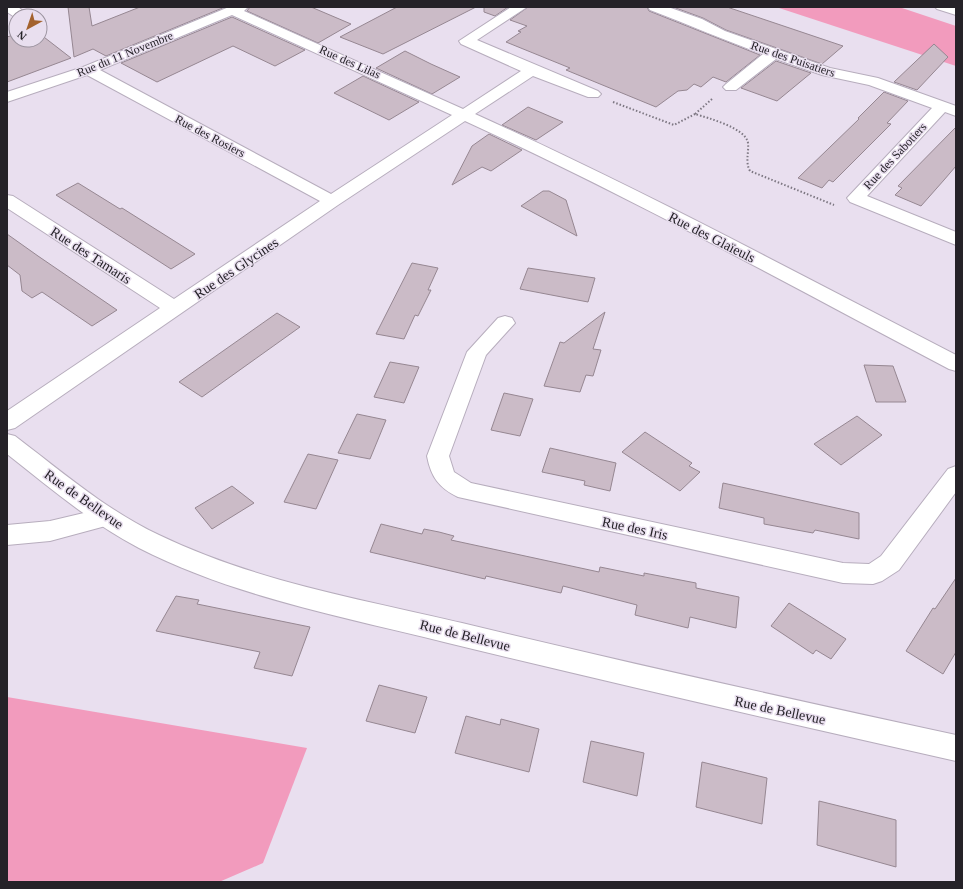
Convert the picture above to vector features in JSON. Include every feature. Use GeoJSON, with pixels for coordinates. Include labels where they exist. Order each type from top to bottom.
{"type":"FeatureCollection","features":[{"type":"Feature","properties":{"kind":"street"},"geometry":{"type":"LineString","coordinates":[[520,7],[466,41],[532,70],[593,94]]}},
{"type":"Feature","properties":{"kind":"street","name":"Rue des Puisatiers"},"geometry":{"type":"LineString","coordinates":[[655,7],[697,22],[720,34],[827,72],[872,81],[949,109]]}},
{"type":"Feature","properties":{"kind":"street","name":"Rue du 11 Novembre"},"geometry":{"type":"LineString","coordinates":[[7,97],[88,70],[237,9]]}},
{"type":"Feature","properties":{"kind":"street","name":"Rue des Lilas"},"geometry":{"type":"LineString","coordinates":[[237,9],[466,114]]}},
{"type":"Feature","properties":{"kind":"street"},"geometry":{"type":"LineString","coordinates":[[731,87],[774,53]]}},
{"type":"Feature","properties":{"kind":"street","name":"Rue des Rosiers"},"geometry":{"type":"LineString","coordinates":[[88,70],[332,202]]}},
{"type":"Feature","properties":{"kind":"street"},"geometry":{"type":"LineString","coordinates":[[466,114],[532,70]]}},
{"type":"Feature","properties":{"kind":"street","name":"Rue des Sabotiers"},"geometry":{"type":"LineString","coordinates":[[949,109],[856,198],[956,239]]}},
{"type":"Feature","properties":{"kind":"street","name":"Rue des Glycines"},"geometry":{"type":"LineString","coordinates":[[7,422],[332,202],[466,114]]}},
{"type":"Feature","properties":{"kind":"street","name":"Rue des Glaïeuls"},"geometry":{"type":"LineString","coordinates":[[466,114],[714,238],[956,364]]}},
{"type":"Feature","properties":{"kind":"street","name":"Rue des Tamaris"},"geometry":{"type":"LineString","coordinates":[[7,200],[175,309]]}},
{"type":"Feature","properties":{"kind":"street","name":"Rue des Iris"},"geometry":{"type":"LineString","coordinates":[[505,323],[477,352],[438,456],[441,473],[453,484],[466,491],[843,573],[873,574],[890,563],[956,475]]}},
{"type":"Feature","properties":{"kind":"street","name":"Rue de Bellevue"},"geometry":{"type":"LineString","coordinates":[[7,442],[105,517],[149,542],[221,572],[308,597],[716,696],[956,748]]}},
{"type":"Feature","properties":{"kind":"street"},"geometry":{"type":"LineString","coordinates":[[7,535],[50,531],[105,517]]}},
{"type":"Feature","properties":{"kind":"lane"},"geometry":{"type":"LineString","coordinates":[[941,7],[956,12]]}},
{"type":"Feature","properties":{"kind":"path"},"geometry":{"type":"LineString","coordinates":[[593,94],[674,125],[680,124],[695,114],[723,91],[731,87]]}},
{"type":"Feature","properties":{"kind":"path"},"geometry":{"type":"LineString","coordinates":[[695,114],[737,130],[744,136],[747,140],[747,166],[750,171],[835,205],[846,204],[856,198]]}},
{"type":"Feature","properties":{"kind":"shaded area"},"geometry":{"type":"Polygon","coordinates":[[[776,7],[899,7],[956,26],[956,66],[776,7]]]}},
{"type":"Feature","properties":{"kind":"shaded area"},"geometry":{"type":"Polygon","coordinates":[[[7,697],[307,748],[263,863],[219,882],[7,882],[7,697]]]}},
{"type":"Feature","properties":{"kind":"building"},"geometry":{"type":"Polygon","coordinates":[[[68,7],[89,7],[92,26],[140,7],[225,7],[106,56],[93,49],[74,57],[68,7]]]}},
{"type":"Feature","properties":{"kind":"building"},"geometry":{"type":"Polygon","coordinates":[[[250,7],[311,7],[351,24],[318,43],[247,11],[250,7]]]}},
{"type":"Feature","properties":{"kind":"building"},"geometry":{"type":"Polygon","coordinates":[[[397,7],[476,7],[383,54],[340,37],[397,7]]]}},
{"type":"Feature","properties":{"kind":"building"},"geometry":{"type":"Polygon","coordinates":[[[484,7],[508,7],[495,16],[484,12],[484,7]]]}},
{"type":"Feature","properties":{"kind":"building"},"geometry":{"type":"Polygon","coordinates":[[[528,7],[647,7],[649,11],[760,55],[726,82],[713,77],[701,87],[694,84],[687,90],[678,91],[656,107],[566,70],[570,68],[506,42],[521,32],[518,31],[527,26],[510,20],[528,7]]]}},
{"type":"Feature","properties":{"kind":"building"},"geometry":{"type":"Polygon","coordinates":[[[673,7],[727,7],[843,46],[822,64],[726,30],[703,18],[673,7]]]}},
{"type":"Feature","properties":{"kind":"building"},"geometry":{"type":"Polygon","coordinates":[[[232,17],[305,50],[275,66],[233,46],[157,82],[121,63],[232,17]]]}},
{"type":"Feature","properties":{"kind":"building"},"geometry":{"type":"Polygon","coordinates":[[[7,37],[8,48],[48,48],[48,40],[71,58],[7,82],[7,37]]]}},
{"type":"Feature","properties":{"kind":"building"},"geometry":{"type":"Polygon","coordinates":[[[934,44],[948,57],[917,90],[894,82],[934,44]]]}},
{"type":"Feature","properties":{"kind":"building"},"geometry":{"type":"Polygon","coordinates":[[[405,51],[460,77],[432,94],[376,68],[405,51]]]}},
{"type":"Feature","properties":{"kind":"building"},"geometry":{"type":"Polygon","coordinates":[[[776,61],[811,73],[777,101],[741,88],[776,61]]]}},
{"type":"Feature","properties":{"kind":"building"},"geometry":{"type":"Polygon","coordinates":[[[363,76],[419,102],[389,120],[334,93],[363,76]]]}},
{"type":"Feature","properties":{"kind":"building"},"geometry":{"type":"Polygon","coordinates":[[[884,92],[908,101],[887,123],[891,124],[833,182],[829,180],[822,188],[798,178],[859,119],[858,118],[884,92]]]}},
{"type":"Feature","properties":{"kind":"building"},"geometry":{"type":"Polygon","coordinates":[[[528,107],[563,122],[536,140],[502,125],[528,107]]]}},
{"type":"Feature","properties":{"kind":"building"},"geometry":{"type":"Polygon","coordinates":[[[956,127],[956,166],[921,206],[895,195],[902,188],[898,186],[956,127]]]}},
{"type":"Feature","properties":{"kind":"building"},"geometry":{"type":"Polygon","coordinates":[[[489,134],[522,150],[491,171],[482,167],[452,185],[472,146],[489,134]]]}},
{"type":"Feature","properties":{"kind":"building"},"geometry":{"type":"Polygon","coordinates":[[[78,183],[120,209],[122,208],[195,254],[171,269],[56,195],[78,183]]]}},
{"type":"Feature","properties":{"kind":"building"},"geometry":{"type":"Polygon","coordinates":[[[543,191],[549,191],[566,200],[577,236],[521,206],[543,191]]]}},
{"type":"Feature","properties":{"kind":"building"},"geometry":{"type":"Polygon","coordinates":[[[7,234],[117,310],[92,326],[42,292],[32,298],[22,291],[20,275],[7,265],[7,234]]]}},
{"type":"Feature","properties":{"kind":"building"},"geometry":{"type":"Polygon","coordinates":[[[412,263],[438,268],[428,290],[431,290],[418,316],[415,315],[404,339],[376,334],[412,263]]]}},
{"type":"Feature","properties":{"kind":"building"},"geometry":{"type":"Polygon","coordinates":[[[528,268],[595,278],[588,302],[520,289],[528,268]]]}},
{"type":"Feature","properties":{"kind":"building"},"geometry":{"type":"Polygon","coordinates":[[[605,312],[593,349],[601,350],[593,376],[586,375],[580,392],[544,386],[560,342],[564,343],[605,312]]]}},
{"type":"Feature","properties":{"kind":"building"},"geometry":{"type":"Polygon","coordinates":[[[277,313],[300,327],[202,397],[179,382],[277,313]]]}},
{"type":"Feature","properties":{"kind":"building"},"geometry":{"type":"Polygon","coordinates":[[[390,362],[419,367],[404,403],[374,397],[390,362]]]}},
{"type":"Feature","properties":{"kind":"building"},"geometry":{"type":"Polygon","coordinates":[[[864,365],[893,366],[906,402],[876,402],[864,365]]]}},
{"type":"Feature","properties":{"kind":"building"},"geometry":{"type":"Polygon","coordinates":[[[504,393],[533,399],[520,436],[491,430],[504,393]]]}},
{"type":"Feature","properties":{"kind":"building"},"geometry":{"type":"Polygon","coordinates":[[[357,414],[386,420],[370,459],[338,453],[357,414]]]}},
{"type":"Feature","properties":{"kind":"building"},"geometry":{"type":"Polygon","coordinates":[[[857,416],[882,435],[841,465],[814,444],[857,416]]]}},
{"type":"Feature","properties":{"kind":"building"},"geometry":{"type":"Polygon","coordinates":[[[645,432],[692,463],[689,466],[700,472],[680,491],[622,452],[645,432]]]}},
{"type":"Feature","properties":{"kind":"building"},"geometry":{"type":"Polygon","coordinates":[[[550,448],[616,463],[610,491],[584,485],[585,481],[542,472],[550,448]]]}},
{"type":"Feature","properties":{"kind":"building"},"geometry":{"type":"Polygon","coordinates":[[[308,454],[338,460],[316,509],[284,502],[308,454]]]}},
{"type":"Feature","properties":{"kind":"building"},"geometry":{"type":"Polygon","coordinates":[[[723,483],[859,513],[859,539],[815,530],[813,533],[764,524],[764,518],[719,508],[723,483]]]}},
{"type":"Feature","properties":{"kind":"building"},"geometry":{"type":"Polygon","coordinates":[[[232,486],[254,503],[212,529],[195,508],[232,486]]]}},
{"type":"Feature","properties":{"kind":"building"},"geometry":{"type":"Polygon","coordinates":[[[381,524],[422,534],[424,529],[439,532],[454,536],[451,540],[599,572],[600,567],[644,576],[644,573],[696,583],[696,588],[739,597],[736,628],[690,617],[688,628],[635,615],[637,605],[563,586],[561,593],[486,576],[485,579],[370,552],[381,524]]]}},
{"type":"Feature","properties":{"kind":"building"},"geometry":{"type":"Polygon","coordinates":[[[956,578],[956,652],[943,674],[906,651],[933,608],[935,609],[956,578]]]}},
{"type":"Feature","properties":{"kind":"building"},"geometry":{"type":"Polygon","coordinates":[[[176,596],[199,600],[197,604],[310,627],[292,676],[254,668],[260,652],[156,631],[176,596]]]}},
{"type":"Feature","properties":{"kind":"building"},"geometry":{"type":"Polygon","coordinates":[[[789,603],[846,639],[831,659],[816,650],[813,654],[771,626],[789,603]]]}},
{"type":"Feature","properties":{"kind":"building"},"geometry":{"type":"Polygon","coordinates":[[[379,685],[427,697],[415,733],[366,721],[379,685]]]}},
{"type":"Feature","properties":{"kind":"building"},"geometry":{"type":"Polygon","coordinates":[[[466,716],[500,725],[501,719],[539,729],[529,772],[455,753],[466,716]]]}},
{"type":"Feature","properties":{"kind":"building"},"geometry":{"type":"Polygon","coordinates":[[[591,741],[644,753],[637,796],[583,782],[591,741]]]}},
{"type":"Feature","properties":{"kind":"building"},"geometry":{"type":"Polygon","coordinates":[[[702,762],[767,778],[762,824],[696,807],[702,762]]]}},
{"type":"Feature","properties":{"kind":"building"},"geometry":{"type":"Polygon","coordinates":[[[819,801],[896,820],[896,867],[817,845],[819,801]]]}}]}
